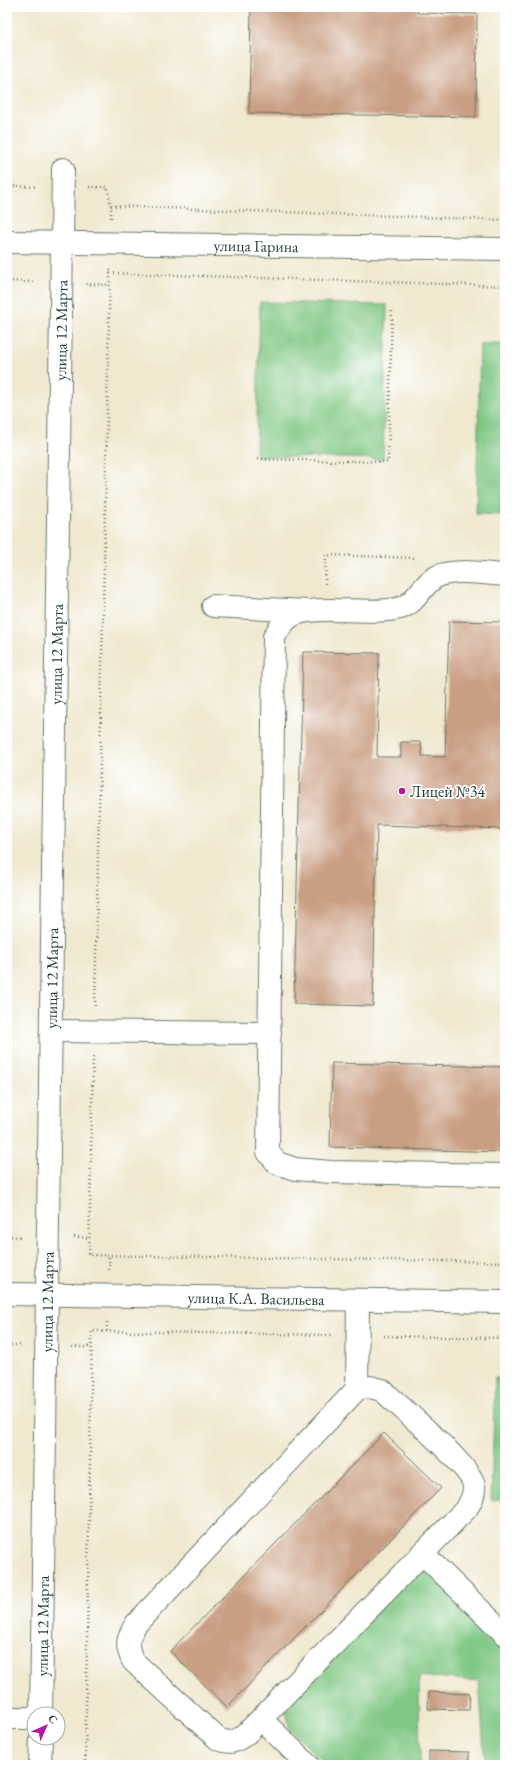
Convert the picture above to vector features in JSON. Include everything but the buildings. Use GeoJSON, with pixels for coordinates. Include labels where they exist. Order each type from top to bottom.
{"type":"FeatureCollection","features":[{"type":"Feature","properties":{"kind":"street","name":"улица 12 Марта"},"geometry":{"type":"LineString","coordinates":[[41,1706],[63,169]]}},
{"type":"Feature","properties":{"kind":"street","name":"улица Гарина"},"geometry":{"type":"LineString","coordinates":[[8,242],[505,250]]}},
{"type":"Feature","properties":{"kind":"street"},"geometry":{"type":"LineString","coordinates":[[214,606],[316,611],[385,611],[402,608],[412,601],[435,577],[447,573],[505,574]]}},
{"type":"Feature","properties":{"kind":"street"},"geometry":{"type":"LineString","coordinates":[[316,611],[292,616],[281,625],[274,637],[268,1152],[277,1163],[295,1169],[331,1172],[505,1175]]}},
{"type":"Feature","properties":{"kind":"street"},"geometry":{"type":"LineString","coordinates":[[51,1031],[270,1033]]}},
{"type":"Feature","properties":{"kind":"street","name":"улица К.А. Васильева"},"geometry":{"type":"LineString","coordinates":[[7,1294],[505,1302]]}},
{"type":"Feature","properties":{"kind":"street"},"geometry":{"type":"LineString","coordinates":[[357,1389],[370,1388],[382,1390],[456,1459],[468,1474],[474,1486],[473,1497],[467,1508],[261,1719],[236,1741],[227,1742],[218,1739],[133,1661],[127,1650],[128,1637],[136,1624],[357,1389],[358,1300]]}},
{"type":"Feature","properties":{"kind":"street"},"geometry":{"type":"LineString","coordinates":[[422,1554],[505,1634]]}},
{"type":"Feature","properties":{"kind":"street"},"geometry":{"type":"LineString","coordinates":[[7,1718],[26,1718]]}},
{"type":"Feature","properties":{"kind":"street"},"geometry":{"type":"LineString","coordinates":[[261,1719],[308,1765]]}},
{"type":"Feature","properties":{"kind":"street"},"geometry":{"type":"LineString","coordinates":[[40,1765],[41,1746]]}},
{"type":"Feature","properties":{"kind":"path"},"geometry":{"type":"LineString","coordinates":[[505,220],[111,206],[89,1255],[505,1262]]}},
{"type":"Feature","properties":{"kind":"path"},"geometry":{"type":"LineString","coordinates":[[7,332],[8,242]]}},
{"type":"Feature","properties":{"kind":"path"},"geometry":{"type":"LineString","coordinates":[[110,273],[505,286]]}},
{"type":"Feature","properties":{"kind":"path"},"geometry":{"type":"LineString","coordinates":[[258,459],[388,462],[392,308]]}},
{"type":"Feature","properties":{"kind":"path"},"geometry":{"type":"LineString","coordinates":[[316,611],[326,555],[419,558]]}},
{"type":"Feature","properties":{"kind":"path"},"geometry":{"type":"LineString","coordinates":[[85,1765],[92,1330],[505,1338]]}},
{"type":"Feature","properties":{"kind":"path"},"geometry":{"type":"LineString","coordinates":[[7,1345],[13,1345]]}},
{"type":"Feature","properties":{"kind":"green space"},"geometry":{"type":"Polygon","coordinates":[[[260,302],[387,305],[383,459],[256,456],[260,302]]]}},
{"type":"Feature","properties":{"kind":"green space"},"geometry":{"type":"Polygon","coordinates":[[[480,344],[505,344],[505,515],[476,514],[480,344]]]}},
{"type":"Feature","properties":{"kind":"green space"},"geometry":{"type":"Polygon","coordinates":[[[495,1378],[505,1379],[505,1500],[491,1500],[495,1378]]]}},
{"type":"Feature","properties":{"kind":"green space"},"geometry":{"type":"Polygon","coordinates":[[[415,1572],[434,1573],[505,1643],[505,1765],[485,1765],[479,1681],[419,1676],[420,1765],[326,1765],[290,1729],[285,1711],[296,1696],[415,1572]]]}},
{"type":"Feature","properties":{"kind":"place","name":"Лицей №34"},"geometry":{"type":"Point","coordinates":[402,791]}}]}
